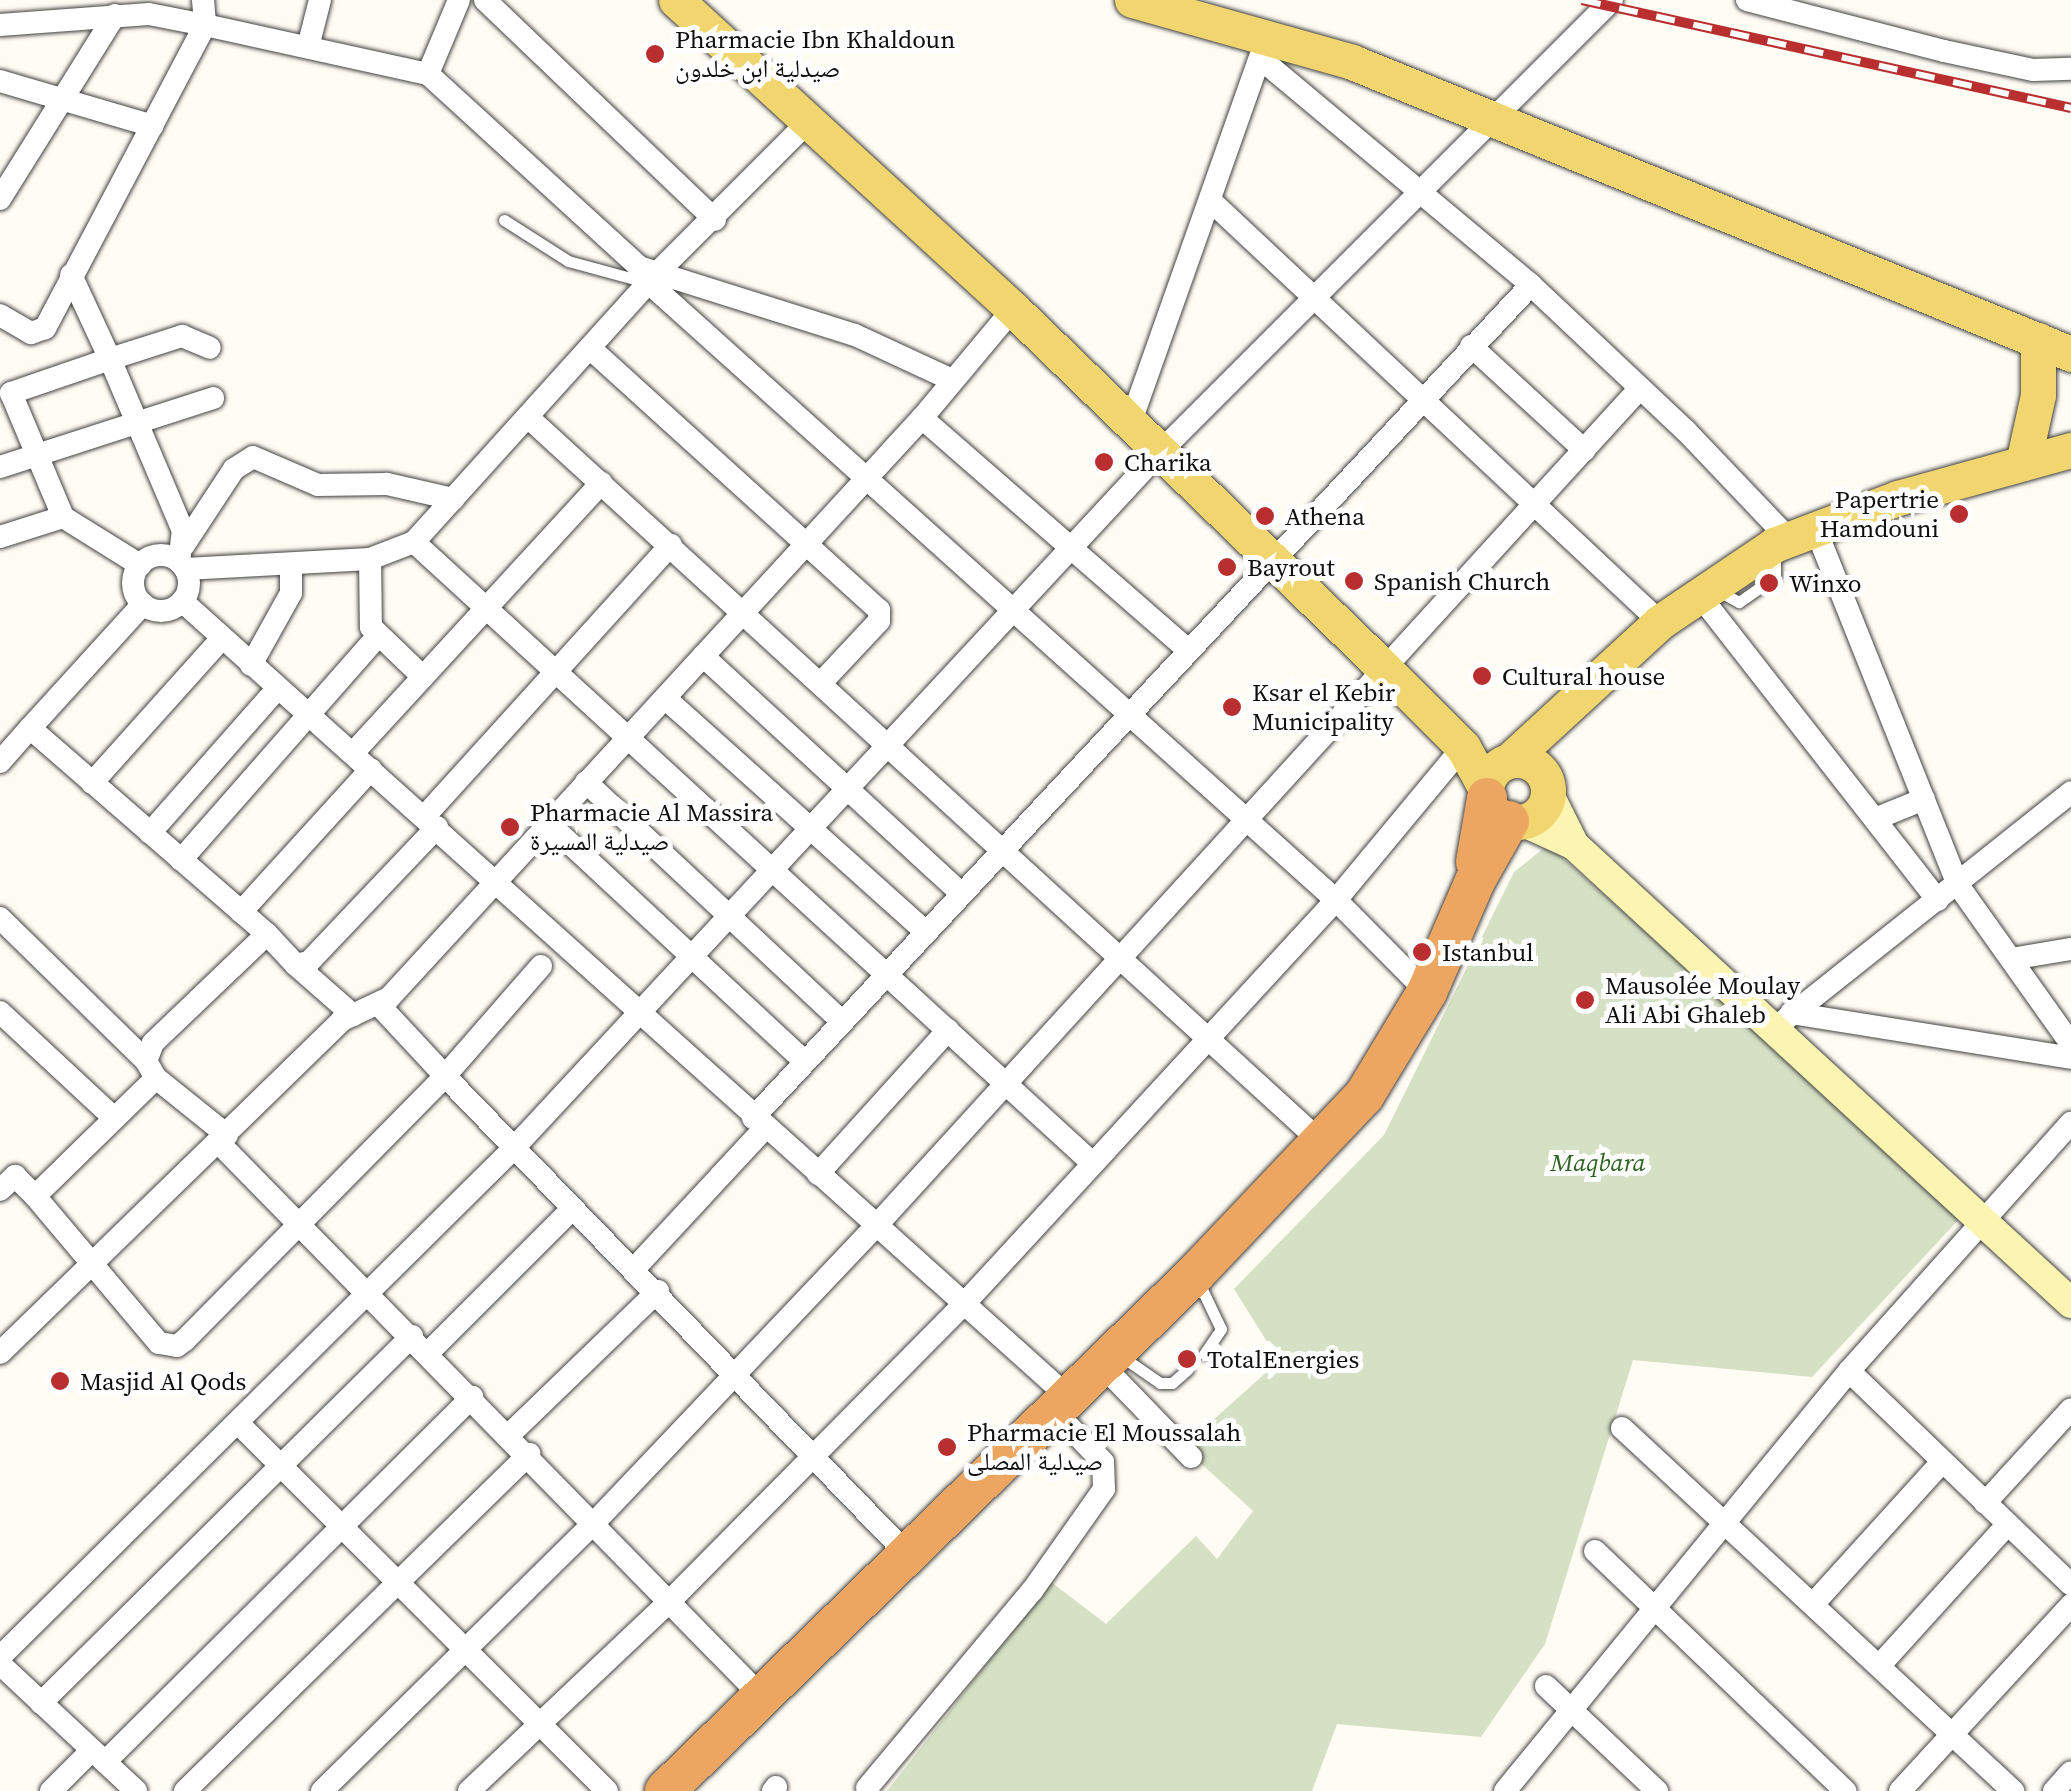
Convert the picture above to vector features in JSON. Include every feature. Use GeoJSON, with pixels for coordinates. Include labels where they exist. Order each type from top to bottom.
{"type":"FeatureCollection","features":[{"type":"Feature","properties":{"kind":"highway"},"geometry":{"type":"LineString","coordinates":[[665,1791],[908,1556],[1059,1401],[1194,1275],[1364,1096],[1427,992],[1513,789]]}},
{"type":"Feature","properties":{"kind":"main road"},"geometry":{"type":"LineString","coordinates":[[676,0],[806,124],[1013,309],[1463,746],[1513,789],[1557,711],[1703,588],[1792,536],[2071,450]]}},
{"type":"Feature","properties":{"kind":"main road"},"geometry":{"type":"LineString","coordinates":[[1132,0],[1497,120],[2071,354]]}},
{"type":"Feature","properties":{"kind":"main road"},"geometry":{"type":"LineString","coordinates":[[2022,463],[2038,396],[2038,340]]}},
{"type":"Feature","properties":{"kind":"street"},"geometry":{"type":"LineString","coordinates":[[0,315],[39,333],[205,25],[203,0]]}},
{"type":"Feature","properties":{"kind":"street"},"geometry":{"type":"LineString","coordinates":[[308,47],[320,0]]}},
{"type":"Feature","properties":{"kind":"street"},"geometry":{"type":"LineString","coordinates":[[428,74],[459,0]]}},
{"type":"Feature","properties":{"kind":"street"},"geometry":{"type":"LineString","coordinates":[[485,0],[715,220]]}},
{"type":"Feature","properties":{"kind":"street"},"geometry":{"type":"LineString","coordinates":[[136,1791],[0,1661],[512,1150],[778,871],[1160,452],[1497,120],[1612,0]]}},
{"type":"Feature","properties":{"kind":"street"},"geometry":{"type":"LineString","coordinates":[[1747,0],[2033,70],[2071,69]]}},
{"type":"Feature","properties":{"kind":"street"},"geometry":{"type":"LineString","coordinates":[[0,25],[63,10],[171,16],[428,74],[1126,714],[1336,900],[1427,992]]}},
{"type":"Feature","properties":{"kind":"street"},"geometry":{"type":"LineString","coordinates":[[0,199],[7,172],[116,15]]}},
{"type":"Feature","properties":{"kind":"street"},"geometry":{"type":"LineString","coordinates":[[1130,424],[1213,203],[1264,46],[1531,285],[1792,536],[1924,799],[1958,885],[2071,1044]]}},
{"type":"Feature","properties":{"kind":"street"},"geometry":{"type":"LineString","coordinates":[[0,81],[153,126]]}},
{"type":"Feature","properties":{"kind":"street"},"geometry":{"type":"LineString","coordinates":[[140,565],[164,555],[291,565],[370,558],[414,542],[530,419],[652,279],[715,220],[806,124]]}},
{"type":"Feature","properties":{"kind":"street"},"geometry":{"type":"LineString","coordinates":[[1213,203],[1660,622]]}},
{"type":"Feature","properties":{"kind":"street"},"geometry":{"type":"LineString","coordinates":[[71,275],[142,422],[183,559],[189,586],[182,602],[168,610],[143,604],[134,590],[140,565]]}},
{"type":"Feature","properties":{"kind":"street"},"geometry":{"type":"LineString","coordinates":[[652,279],[782,309],[950,379]]}},
{"type":"Feature","properties":{"kind":"street"},"geometry":{"type":"LineString","coordinates":[[634,1270],[759,1123],[804,1062],[886,970],[1531,285]]}},
{"type":"Feature","properties":{"kind":"street"},"geometry":{"type":"LineString","coordinates":[[0,1353],[353,1015],[380,1006],[744,612],[866,474],[922,418],[950,379],[1013,309]]}},
{"type":"Feature","properties":{"kind":"street"},"geometry":{"type":"LineString","coordinates":[[140,565],[63,517],[4,390],[182,336],[210,348]]}},
{"type":"Feature","properties":{"kind":"street"},"geometry":{"type":"LineString","coordinates":[[1472,346],[1584,450]]}},
{"type":"Feature","properties":{"kind":"street"},"geometry":{"type":"LineString","coordinates":[[591,349],[807,540],[880,610],[879,621],[822,682]]}},
{"type":"Feature","properties":{"kind":"street"},"geometry":{"type":"LineString","coordinates":[[322,1791],[465,1644],[595,1522],[876,1226],[1640,388]]}},
{"type":"Feature","properties":{"kind":"street"},"geometry":{"type":"LineString","coordinates":[[0,467],[212,398]]}},
{"type":"Feature","properties":{"kind":"street"},"geometry":{"type":"LineString","coordinates":[[922,418],[1074,544],[1186,648]]}},
{"type":"Feature","properties":{"kind":"street"},"geometry":{"type":"LineString","coordinates":[[530,419],[1322,1143]]}},
{"type":"Feature","properties":{"kind":"street"},"geometry":{"type":"LineString","coordinates":[[183,559],[234,468],[253,457],[318,485],[387,484],[453,499]]}},
{"type":"Feature","properties":{"kind":"street"},"geometry":{"type":"LineString","coordinates":[[241,912],[362,761],[423,677],[601,483]]}},
{"type":"Feature","properties":{"kind":"street"},"geometry":{"type":"LineString","coordinates":[[0,537],[63,517]]}},
{"type":"Feature","properties":{"kind":"street"},"geometry":{"type":"LineString","coordinates":[[414,542],[778,871],[1091,1162]]}},
{"type":"Feature","properties":{"kind":"street"},"geometry":{"type":"LineString","coordinates":[[296,965],[314,958],[670,546]]}},
{"type":"Feature","properties":{"kind":"street"},"geometry":{"type":"LineString","coordinates":[[370,558],[376,638],[423,677]]}},
{"type":"Feature","properties":{"kind":"street"},"geometry":{"type":"LineString","coordinates":[[251,665],[284,609],[291,565]]}},
{"type":"Feature","properties":{"kind":"street"},"geometry":{"type":"LineString","coordinates":[[1703,588],[1938,900]]}},
{"type":"Feature","properties":{"kind":"street"},"geometry":{"type":"LineString","coordinates":[[182,602],[496,879],[640,1017],[964,1304],[1059,1401],[1103,1462],[1104,1489],[1032,1591],[867,1788]]}},
{"type":"Feature","properties":{"kind":"street"},"geometry":{"type":"LineString","coordinates":[[0,762],[143,604]]}},
{"type":"Feature","properties":{"kind":"street"},"geometry":{"type":"LineString","coordinates":[[92,783],[222,638]]}},
{"type":"Feature","properties":{"kind":"street"},"geometry":{"type":"LineString","coordinates":[[181,860],[376,638]]}},
{"type":"Feature","properties":{"kind":"street"},"geometry":{"type":"LineString","coordinates":[[703,656],[960,892]]}},
{"type":"Feature","properties":{"kind":"street"},"geometry":{"type":"LineString","coordinates":[[150,833],[277,689]]}},
{"type":"Feature","properties":{"kind":"street"},"geometry":{"type":"LineString","coordinates":[[665,698],[924,930]]}},
{"type":"Feature","properties":{"kind":"street"},"geometry":{"type":"LineString","coordinates":[[30,728],[353,1015]]}},
{"type":"Feature","properties":{"kind":"street"},"geometry":{"type":"LineString","coordinates":[[469,1791],[670,1601],[964,1304],[1336,900],[1463,746]]}},
{"type":"Feature","properties":{"kind":"street"},"geometry":{"type":"LineString","coordinates":[[586,782],[734,916],[840,1021]]}},
{"type":"Feature","properties":{"kind":"street"},"geometry":{"type":"LineString","coordinates":[[1513,789],[1574,846],[1784,1020],[1980,1219],[2071,1303]]}},
{"type":"Feature","properties":{"kind":"street"},"geometry":{"type":"LineString","coordinates":[[1784,1020],[2071,792]]}},
{"type":"Feature","properties":{"kind":"street"},"geometry":{"type":"LineString","coordinates":[[1875,819],[1924,799]]}},
{"type":"Feature","properties":{"kind":"street"},"geometry":{"type":"LineString","coordinates":[[548,823],[696,956],[804,1062]]}},
{"type":"Feature","properties":{"kind":"street"},"geometry":{"type":"LineString","coordinates":[[0,918],[222,1139],[299,1224],[510,1434],[760,1696]]}},
{"type":"Feature","properties":{"kind":"street"},"geometry":{"type":"LineString","coordinates":[[35,1196],[114,1118],[151,1070],[153,1044],[266,934]]}},
{"type":"Feature","properties":{"kind":"street"},"geometry":{"type":"LineString","coordinates":[[2010,959],[2071,949]]}},
{"type":"Feature","properties":{"kind":"street"},"geometry":{"type":"LineString","coordinates":[[5,1176],[35,1196],[152,1336],[177,1346],[444,1076],[541,966]]}},
{"type":"Feature","properties":{"kind":"street"},"geometry":{"type":"LineString","coordinates":[[380,1006],[512,1150],[658,1291],[908,1556]]}},
{"type":"Feature","properties":{"kind":"street"},"geometry":{"type":"LineString","coordinates":[[0,1012],[114,1118]]}},
{"type":"Feature","properties":{"kind":"street"},"geometry":{"type":"LineString","coordinates":[[1784,1020],[2071,1058]]}},
{"type":"Feature","properties":{"kind":"street"},"geometry":{"type":"LineString","coordinates":[[818,1174],[948,1030]]}},
{"type":"Feature","properties":{"kind":"street"},"geometry":{"type":"LineString","coordinates":[[1505,1791],[1848,1371],[1980,1219],[2071,1123]]}},
{"type":"Feature","properties":{"kind":"street"},"geometry":{"type":"LineString","coordinates":[[41,1703],[280,1463],[571,1210]]}},
{"type":"Feature","properties":{"kind":"street"},"geometry":{"type":"LineString","coordinates":[[510,1434],[658,1291]]}},
{"type":"Feature","properties":{"kind":"street"},"geometry":{"type":"LineString","coordinates":[[1107,1357],[1191,1457]]}},
{"type":"Feature","properties":{"kind":"street"},"geometry":{"type":"LineString","coordinates":[[1848,1371],[2071,1585]]}},
{"type":"Feature","properties":{"kind":"street"},"geometry":{"type":"LineString","coordinates":[[51,1791],[98,1756],[472,1396]]}},
{"type":"Feature","properties":{"kind":"street"},"geometry":{"type":"LineString","coordinates":[[1985,1503],[2071,1409]]}},
{"type":"Feature","properties":{"kind":"street"},"geometry":{"type":"LineString","coordinates":[[240,1425],[342,1520],[607,1791]]}},
{"type":"Feature","properties":{"kind":"street"},"geometry":{"type":"LineString","coordinates":[[1622,1428],[1815,1602],[2013,1791]]}},
{"type":"Feature","properties":{"kind":"street"},"geometry":{"type":"LineString","coordinates":[[184,1791],[529,1454]]}},
{"type":"Feature","properties":{"kind":"street"},"geometry":{"type":"LineString","coordinates":[[1815,1602],[1942,1462]]}},
{"type":"Feature","properties":{"kind":"street"},"geometry":{"type":"LineString","coordinates":[[1880,1664],[2008,1524]]}},
{"type":"Feature","properties":{"kind":"street"},"geometry":{"type":"LineString","coordinates":[[1595,1551],[1844,1791]]}},
{"type":"Feature","properties":{"kind":"street"},"geometry":{"type":"LineString","coordinates":[[1900,1791],[2071,1605]]}},
{"type":"Feature","properties":{"kind":"street"},"geometry":{"type":"LineString","coordinates":[[1546,1686],[1657,1791]]}},
{"type":"Feature","properties":{"kind":"street"},"geometry":{"type":"LineString","coordinates":[[2054,1791],[2071,1772]]}},
{"type":"Feature","properties":{"kind":"lane"},"geometry":{"type":"LineString","coordinates":[[504,220],[568,261],[652,279]]}},
{"type":"Feature","properties":{"kind":"lane"},"geometry":{"type":"LineString","coordinates":[[1194,1275],[1222,1328],[1204,1354]]}},
{"type":"Feature","properties":{"kind":"lane"},"geometry":{"type":"LineString","coordinates":[[1107,1357],[1160,1383],[1172,1383],[1188,1369]]}},
{"type":"Feature","properties":{"kind":"green space","name":"Maqbara"},"geometry":{"type":"Polygon","coordinates":[[[1548,845],[1963,1215],[1812,1377],[1633,1360],[1545,1644],[1481,1737],[1337,1724],[1312,1791],[887,1791],[1051,1582],[1106,1624],[1196,1536],[1217,1559],[1253,1511],[1183,1447],[1279,1361],[1234,1289],[1384,1135],[1514,872],[1548,845]]]}},
{"type":"Feature","properties":{"kind":"railway"},"geometry":{"type":"LineString","coordinates":[[1582,0],[2071,108]]}},
{"type":"Feature","properties":{"kind":"place","name":"Pharmacie Ibn Khaldoun صيدلية ابن خلدون"},"geometry":{"type":"Point","coordinates":[655,54]}},
{"type":"Feature","properties":{"kind":"place","name":"Charika"},"geometry":{"type":"Point","coordinates":[1104,462]}},
{"type":"Feature","properties":{"kind":"place","name":"Papertrie Hamdouni"},"geometry":{"type":"Point","coordinates":[1959,514]}},
{"type":"Feature","properties":{"kind":"place","name":"Athena"},"geometry":{"type":"Point","coordinates":[1265,516]}},
{"type":"Feature","properties":{"kind":"place","name":"Bayrout"},"geometry":{"type":"Point","coordinates":[1227,567]}},
{"type":"Feature","properties":{"kind":"place","name":"Spanish Church"},"geometry":{"type":"Point","coordinates":[1354,581]}},
{"type":"Feature","properties":{"kind":"place","name":"Winxo"},"geometry":{"type":"Point","coordinates":[1769,583]}},
{"type":"Feature","properties":{"kind":"place","name":"Cultural house"},"geometry":{"type":"Point","coordinates":[1482,676]}},
{"type":"Feature","properties":{"kind":"place","name":"Ksar el Kebir Municipality"},"geometry":{"type":"Point","coordinates":[1232,707]}},
{"type":"Feature","properties":{"kind":"place","name":"Pharmacie Al Massira صيدلية المسيرة"},"geometry":{"type":"Point","coordinates":[510,827]}},
{"type":"Feature","properties":{"kind":"place","name":"Istanbul"},"geometry":{"type":"Point","coordinates":[1422,952]}},
{"type":"Feature","properties":{"kind":"place","name":"Mausolée Moulay Ali Abi Ghaleb"},"geometry":{"type":"Point","coordinates":[1585,1000]}},
{"type":"Feature","properties":{"kind":"place","name":"TotalEnergies"},"geometry":{"type":"Point","coordinates":[1187,1359]}},
{"type":"Feature","properties":{"kind":"place","name":"Masjid Al Qods"},"geometry":{"type":"Point","coordinates":[60,1381]}},
{"type":"Feature","properties":{"kind":"place","name":"Pharmacie El Moussalah صيدلية المصلى"},"geometry":{"type":"Point","coordinates":[947,1447]}}]}
